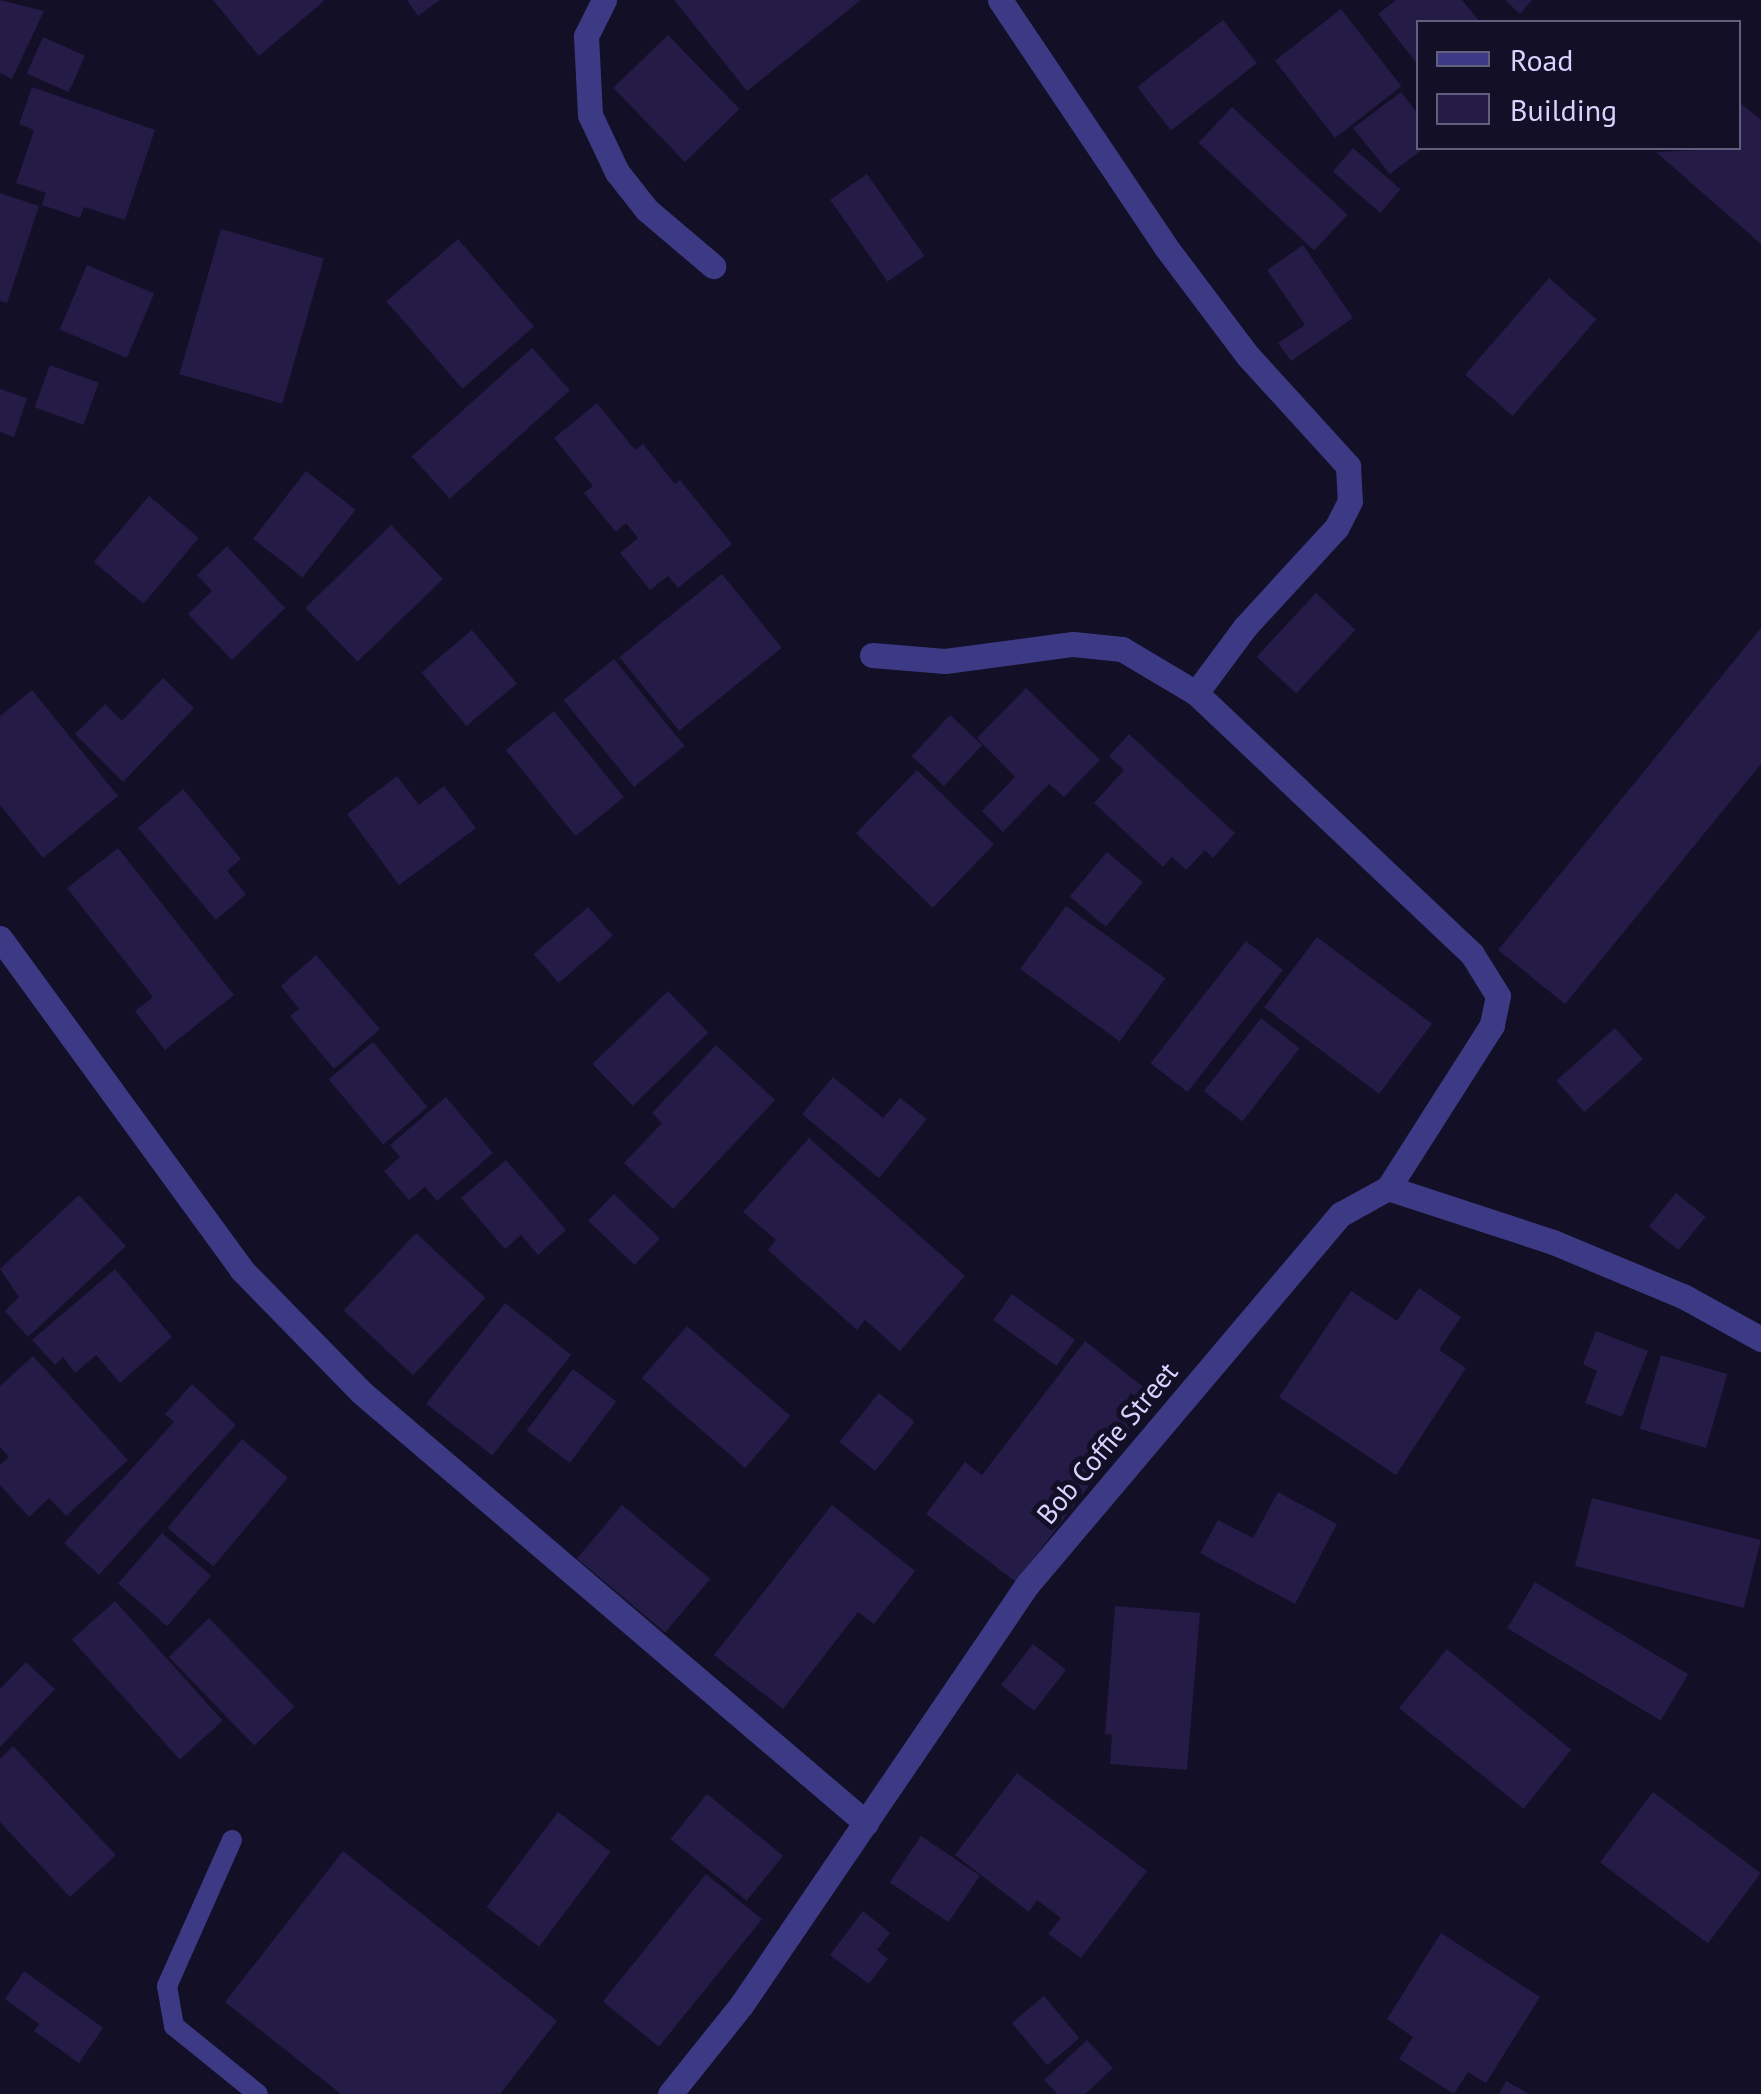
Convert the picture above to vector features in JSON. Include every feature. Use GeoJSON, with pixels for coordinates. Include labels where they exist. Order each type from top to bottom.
{"type":"FeatureCollection","features":[{"type":"Feature","properties":{"kind":"street"},"geometry":{"type":"LineString","coordinates":[[604,0],[586,36],[590,116],[617,172],[647,210],[713,266]]}},
{"type":"Feature","properties":{"kind":"street"},"geometry":{"type":"LineString","coordinates":[[1000,0],[1165,246],[1248,356],[1348,466],[1350,501],[1336,528],[1245,627],[1196,693]]}},
{"type":"Feature","properties":{"kind":"street"},"geometry":{"type":"LineString","coordinates":[[872,655],[946,661],[1098,644],[1122,649],[1196,693],[1408,889],[1492,979],[1498,996],[1492,1025],[1388,1188],[1568,1248],[1683,1296],[1761,1339]]}},
{"type":"Feature","properties":{"kind":"street"},"geometry":{"type":"LineString","coordinates":[[0,938],[242,1269],[361,1392],[866,1823]]}},
{"type":"Feature","properties":{"kind":"street","name":"Bob Coffie Street"},"geometry":{"type":"LineString","coordinates":[[670,2094],[742,2004],[1040,1570],[1340,1214],[1388,1188]]}},
{"type":"Feature","properties":{"kind":"lane"},"geometry":{"type":"LineString","coordinates":[[232,1840],[167,1986],[174,2026],[258,2094]]}},
{"type":"Feature","properties":{"kind":"building"},"geometry":{"type":"Polygon","coordinates":[[[0,0],[44,11],[12,79],[0,73],[0,0]]]}},
{"type":"Feature","properties":{"kind":"building"},"geometry":{"type":"Polygon","coordinates":[[[213,0],[325,0],[259,56],[213,0]]]}},
{"type":"Feature","properties":{"kind":"building"},"geometry":{"type":"Polygon","coordinates":[[[407,0],[440,0],[418,16],[407,0]]]}},
{"type":"Feature","properties":{"kind":"building"},"geometry":{"type":"Polygon","coordinates":[[[674,0],[861,0],[747,91],[674,0]]]}},
{"type":"Feature","properties":{"kind":"building"},"geometry":{"type":"Polygon","coordinates":[[[1396,0],[1462,0],[1478,20],[1416,20],[1416,62],[1378,14],[1396,0]]]}},
{"type":"Feature","properties":{"kind":"building"},"geometry":{"type":"Polygon","coordinates":[[[1505,0],[1532,0],[1520,14],[1505,0]]]}},
{"type":"Feature","properties":{"kind":"building"},"geometry":{"type":"Polygon","coordinates":[[[1341,9],[1401,86],[1335,138],[1275,61],[1341,9]]]}},
{"type":"Feature","properties":{"kind":"building"},"geometry":{"type":"Polygon","coordinates":[[[1223,20],[1257,63],[1171,130],[1137,87],[1223,20]]]}},
{"type":"Feature","properties":{"kind":"building"},"geometry":{"type":"Polygon","coordinates":[[[668,35],[740,109],[685,162],[613,88],[668,35]]]}},
{"type":"Feature","properties":{"kind":"building"},"geometry":{"type":"Polygon","coordinates":[[[43,37],[85,56],[69,92],[27,74],[43,37]]]}},
{"type":"Feature","properties":{"kind":"building"},"geometry":{"type":"Polygon","coordinates":[[[32,87],[155,130],[125,220],[84,207],[80,218],[42,205],[46,193],[16,183],[34,130],[19,124],[32,87]]]}},
{"type":"Feature","properties":{"kind":"building"},"geometry":{"type":"Polygon","coordinates":[[[1401,92],[1416,111],[1416,150],[1421,150],[1390,174],[1353,128],[1401,92]]]}},
{"type":"Feature","properties":{"kind":"building"},"geometry":{"type":"Polygon","coordinates":[[[1741,103],[1761,120],[1761,244],[1656,152],[1741,150],[1741,103]]]}},
{"type":"Feature","properties":{"kind":"building"},"geometry":{"type":"Polygon","coordinates":[[[1232,107],[1348,215],[1314,251],[1199,143],[1232,107]]]}},
{"type":"Feature","properties":{"kind":"building"},"geometry":{"type":"Polygon","coordinates":[[[1353,148],[1401,189],[1380,213],[1333,171],[1353,148]]]}},
{"type":"Feature","properties":{"kind":"building"},"geometry":{"type":"Polygon","coordinates":[[[867,174],[924,256],[887,282],[830,200],[867,174]]]}},
{"type":"Feature","properties":{"kind":"building"},"geometry":{"type":"Polygon","coordinates":[[[0,193],[39,206],[7,303],[0,301],[0,193]]]}},
{"type":"Feature","properties":{"kind":"building"},"geometry":{"type":"Polygon","coordinates":[[[221,229],[324,258],[282,404],[179,374],[221,229]]]}},
{"type":"Feature","properties":{"kind":"building"},"geometry":{"type":"Polygon","coordinates":[[[458,239],[534,327],[462,389],[386,301],[458,239]]]}},
{"type":"Feature","properties":{"kind":"building"},"geometry":{"type":"Polygon","coordinates":[[[1303,245],[1353,318],[1291,361],[1278,343],[1305,325],[1267,270],[1303,245]]]}},
{"type":"Feature","properties":{"kind":"building"},"geometry":{"type":"Polygon","coordinates":[[[87,265],[154,294],[127,358],[60,329],[87,265]]]}},
{"type":"Feature","properties":{"kind":"building"},"geometry":{"type":"Polygon","coordinates":[[[1549,278],[1597,319],[1513,416],[1465,375],[1549,278]]]}},
{"type":"Feature","properties":{"kind":"building"},"geometry":{"type":"Polygon","coordinates":[[[532,348],[570,390],[450,499],[412,456],[532,348]]]}},
{"type":"Feature","properties":{"kind":"building"},"geometry":{"type":"Polygon","coordinates":[[[50,365],[99,383],[83,425],[35,407],[50,365]]]}},
{"type":"Feature","properties":{"kind":"building"},"geometry":{"type":"Polygon","coordinates":[[[0,389],[27,398],[14,437],[0,432],[0,389]]]}},
{"type":"Feature","properties":{"kind":"building"},"geometry":{"type":"Polygon","coordinates":[[[597,403],[635,450],[643,444],[675,484],[680,480],[732,544],[678,588],[668,576],[650,590],[620,553],[638,538],[626,523],[616,532],[584,493],[593,486],[554,438],[597,403]]]}},
{"type":"Feature","properties":{"kind":"building"},"geometry":{"type":"Polygon","coordinates":[[[306,471],[356,510],[303,578],[253,539],[306,471]]]}},
{"type":"Feature","properties":{"kind":"building"},"geometry":{"type":"Polygon","coordinates":[[[149,496],[199,538],[144,604],[94,562],[149,496]]]}},
{"type":"Feature","properties":{"kind":"building"},"geometry":{"type":"Polygon","coordinates":[[[391,525],[443,579],[357,662],[305,608],[391,525]]]}},
{"type":"Feature","properties":{"kind":"building"},"geometry":{"type":"Polygon","coordinates":[[[227,546],[285,608],[232,660],[188,614],[212,591],[197,575],[227,546]]]}},
{"type":"Feature","properties":{"kind":"building"},"geometry":{"type":"Polygon","coordinates":[[[722,574],[782,648],[679,731],[619,657],[722,574]]]}},
{"type":"Feature","properties":{"kind":"building"},"geometry":{"type":"Polygon","coordinates":[[[1316,593],[1355,630],[1296,693],[1257,657],[1316,593]]]}},
{"type":"Feature","properties":{"kind":"building"},"geometry":{"type":"Polygon","coordinates":[[[1761,628],[1761,764],[1565,1004],[1498,950],[1761,628]]]}},
{"type":"Feature","properties":{"kind":"building"},"geometry":{"type":"Polygon","coordinates":[[[472,630],[517,684],[466,726],[421,672],[472,630]]]}},
{"type":"Feature","properties":{"kind":"building"},"geometry":{"type":"Polygon","coordinates":[[[614,659],[684,746],[634,787],[563,700],[614,659]]]}},
{"type":"Feature","properties":{"kind":"building"},"geometry":{"type":"Polygon","coordinates":[[[163,678],[194,708],[123,782],[75,734],[105,704],[122,721],[163,678]]]}},
{"type":"Feature","properties":{"kind":"building"},"geometry":{"type":"Polygon","coordinates":[[[1026,688],[1100,760],[1064,797],[1049,784],[1003,832],[982,811],[1015,777],[977,738],[1026,688]]]}},
{"type":"Feature","properties":{"kind":"building"},"geometry":{"type":"Polygon","coordinates":[[[32,690],[118,796],[43,858],[0,805],[0,716],[32,690]]]}},
{"type":"Feature","properties":{"kind":"building"},"geometry":{"type":"Polygon","coordinates":[[[554,711],[624,797],[576,836],[506,750],[554,711]]]}},
{"type":"Feature","properties":{"kind":"building"},"geometry":{"type":"Polygon","coordinates":[[[950,715],[982,745],[944,786],[912,756],[950,715]]]}},
{"type":"Feature","properties":{"kind":"building"},"geometry":{"type":"Polygon","coordinates":[[[1129,734],[1235,833],[1213,858],[1205,850],[1186,870],[1172,857],[1163,867],[1094,803],[1124,770],[1109,756],[1129,734]]]}},
{"type":"Feature","properties":{"kind":"building"},"geometry":{"type":"Polygon","coordinates":[[[917,770],[994,844],[933,908],[856,833],[917,770]]]}},
{"type":"Feature","properties":{"kind":"building"},"geometry":{"type":"Polygon","coordinates":[[[397,776],[419,805],[444,786],[476,828],[399,885],[347,814],[397,776]]]}},
{"type":"Feature","properties":{"kind":"building"},"geometry":{"type":"Polygon","coordinates":[[[183,789],[241,859],[227,871],[246,894],[216,920],[138,828],[183,789]]]}},
{"type":"Feature","properties":{"kind":"building"},"geometry":{"type":"Polygon","coordinates":[[[118,848],[234,995],[165,1050],[135,1011],[153,997],[67,888],[118,848]]]}},
{"type":"Feature","properties":{"kind":"building"},"geometry":{"type":"Polygon","coordinates":[[[1107,852],[1143,882],[1106,927],[1070,896],[1107,852]]]}},
{"type":"Feature","properties":{"kind":"building"},"geometry":{"type":"Polygon","coordinates":[[[1066,906],[1166,978],[1120,1041],[1020,969],[1066,906]]]}},
{"type":"Feature","properties":{"kind":"building"},"geometry":{"type":"Polygon","coordinates":[[[588,907],[613,936],[559,983],[534,954],[588,907]]]}},
{"type":"Feature","properties":{"kind":"building"},"geometry":{"type":"Polygon","coordinates":[[[1317,937],[1432,1024],[1379,1094],[1264,1007],[1317,937]]]}},
{"type":"Feature","properties":{"kind":"building"},"geometry":{"type":"Polygon","coordinates":[[[1246,941],[1283,970],[1188,1092],[1151,1063],[1246,941]]]}},
{"type":"Feature","properties":{"kind":"building"},"geometry":{"type":"Polygon","coordinates":[[[316,955],[380,1029],[334,1069],[290,1016],[299,1009],[281,986],[316,955]]]}},
{"type":"Feature","properties":{"kind":"building"},"geometry":{"type":"Polygon","coordinates":[[[668,991],[708,1033],[633,1106],[592,1064],[668,991]]]}},
{"type":"Feature","properties":{"kind":"building"},"geometry":{"type":"Polygon","coordinates":[[[1261,1018],[1300,1048],[1242,1121],[1204,1091],[1261,1018]]]}},
{"type":"Feature","properties":{"kind":"building"},"geometry":{"type":"Polygon","coordinates":[[[1615,1028],[1643,1059],[1584,1112],[1556,1081],[1615,1028]]]}},
{"type":"Feature","properties":{"kind":"building"},"geometry":{"type":"Polygon","coordinates":[[[373,1042],[428,1107],[383,1144],[329,1079],[373,1042]]]}},
{"type":"Feature","properties":{"kind":"building"},"geometry":{"type":"Polygon","coordinates":[[[716,1045],[775,1100],[673,1209],[624,1163],[662,1123],[652,1113],[716,1045]]]}},
{"type":"Feature","properties":{"kind":"building"},"geometry":{"type":"Polygon","coordinates":[[[833,1077],[883,1118],[900,1098],[927,1119],[879,1178],[802,1114],[833,1077]]]}},
{"type":"Feature","properties":{"kind":"building"},"geometry":{"type":"Polygon","coordinates":[[[446,1097],[493,1153],[437,1201],[425,1187],[409,1200],[384,1171],[400,1157],[390,1145],[446,1097]]]}},
{"type":"Feature","properties":{"kind":"building"},"geometry":{"type":"Polygon","coordinates":[[[809,1138],[965,1276],[900,1351],[865,1320],[857,1330],[768,1250],[776,1240],[743,1212],[809,1138]]]}},
{"type":"Feature","properties":{"kind":"building"},"geometry":{"type":"Polygon","coordinates":[[[506,1160],[566,1230],[538,1255],[521,1235],[505,1249],[461,1198],[506,1160]]]}},
{"type":"Feature","properties":{"kind":"building"},"geometry":{"type":"Polygon","coordinates":[[[1676,1193],[1706,1217],[1678,1250],[1649,1226],[1676,1193]]]}},
{"type":"Feature","properties":{"kind":"building"},"geometry":{"type":"Polygon","coordinates":[[[614,1194],[660,1238],[634,1265],[588,1221],[614,1194]]]}},
{"type":"Feature","properties":{"kind":"building"},"geometry":{"type":"Polygon","coordinates":[[[79,1195],[126,1246],[28,1337],[5,1311],[19,1297],[0,1269],[79,1195]]]}},
{"type":"Feature","properties":{"kind":"building"},"geometry":{"type":"Polygon","coordinates":[[[416,1233],[485,1298],[413,1375],[344,1311],[416,1233]]]}},
{"type":"Feature","properties":{"kind":"building"},"geometry":{"type":"Polygon","coordinates":[[[115,1269],[172,1337],[120,1383],[96,1355],[75,1373],[63,1357],[55,1365],[32,1340],[115,1269]]]}},
{"type":"Feature","properties":{"kind":"building"},"geometry":{"type":"Polygon","coordinates":[[[1419,1288],[1461,1317],[1439,1350],[1466,1368],[1396,1475],[1279,1397],[1351,1291],[1397,1321],[1419,1288]]]}},
{"type":"Feature","properties":{"kind":"building"},"geometry":{"type":"Polygon","coordinates":[[[1012,1294],[1075,1340],[1056,1366],[993,1320],[1012,1294]]]}},
{"type":"Feature","properties":{"kind":"building"},"geometry":{"type":"Polygon","coordinates":[[[505,1303],[571,1355],[492,1456],[426,1404],[505,1303]]]}},
{"type":"Feature","properties":{"kind":"building"},"geometry":{"type":"Polygon","coordinates":[[[687,1326],[790,1416],[745,1468],[642,1378],[687,1326]]]}},
{"type":"Feature","properties":{"kind":"building"},"geometry":{"type":"Polygon","coordinates":[[[1596,1331],[1648,1351],[1622,1417],[1585,1403],[1597,1371],[1583,1364],[1596,1331]]]}},
{"type":"Feature","properties":{"kind":"building"},"geometry":{"type":"Polygon","coordinates":[[[1085,1341],[1156,1397],[1016,1582],[926,1514],[965,1462],[982,1475],[1085,1341]]]}},
{"type":"Feature","properties":{"kind":"building"},"geometry":{"type":"Polygon","coordinates":[[[1661,1355],[1727,1374],[1706,1448],[1640,1429],[1661,1355]]]}},
{"type":"Feature","properties":{"kind":"building"},"geometry":{"type":"Polygon","coordinates":[[[33,1356],[128,1460],[66,1516],[49,1498],[29,1517],[0,1485],[0,1465],[9,1457],[0,1447],[0,1386],[33,1356]]]}},
{"type":"Feature","properties":{"kind":"building"},"geometry":{"type":"Polygon","coordinates":[[[573,1369],[616,1401],[570,1463],[527,1430],[573,1369]]]}},
{"type":"Feature","properties":{"kind":"building"},"geometry":{"type":"Polygon","coordinates":[[[192,1384],[236,1425],[99,1575],[64,1543],[174,1422],[165,1414],[192,1384]]]}},
{"type":"Feature","properties":{"kind":"building"},"geometry":{"type":"Polygon","coordinates":[[[879,1393],[915,1422],[875,1471],[839,1442],[879,1393]]]}},
{"type":"Feature","properties":{"kind":"building"},"geometry":{"type":"Polygon","coordinates":[[[242,1439],[288,1478],[213,1566],[167,1528],[242,1439]]]}},
{"type":"Feature","properties":{"kind":"building"},"geometry":{"type":"Polygon","coordinates":[[[1278,1492],[1337,1524],[1295,1604],[1200,1553],[1218,1520],[1253,1538],[1278,1492]]]}},
{"type":"Feature","properties":{"kind":"building"},"geometry":{"type":"Polygon","coordinates":[[[1592,1498],[1761,1540],[1744,1608],[1575,1566],[1592,1498]]]}},
{"type":"Feature","properties":{"kind":"building"},"geometry":{"type":"Polygon","coordinates":[[[622,1505],[710,1579],[665,1633],[577,1559],[622,1505]]]}},
{"type":"Feature","properties":{"kind":"building"},"geometry":{"type":"Polygon","coordinates":[[[832,1505],[915,1571],[874,1624],[858,1612],[783,1709],[714,1655],[832,1505]]]}},
{"type":"Feature","properties":{"kind":"building"},"geometry":{"type":"Polygon","coordinates":[[[162,1533],[211,1576],[167,1626],[118,1584],[162,1533]]]}},
{"type":"Feature","properties":{"kind":"building"},"geometry":{"type":"Polygon","coordinates":[[[1535,1582],[1688,1674],[1661,1720],[1507,1628],[1535,1582]]]}},
{"type":"Feature","properties":{"kind":"building"},"geometry":{"type":"Polygon","coordinates":[[[115,1601],[223,1721],[180,1759],[72,1640],[115,1601]]]}},
{"type":"Feature","properties":{"kind":"building"},"geometry":{"type":"Polygon","coordinates":[[[1115,1606],[1200,1613],[1187,1770],[1110,1764],[1112,1735],[1105,1734],[1115,1606]]]}},
{"type":"Feature","properties":{"kind":"building"},"geometry":{"type":"Polygon","coordinates":[[[209,1618],[294,1706],[254,1745],[169,1657],[209,1618]]]}},
{"type":"Feature","properties":{"kind":"building"},"geometry":{"type":"Polygon","coordinates":[[[1033,1644],[1066,1670],[1034,1711],[1001,1685],[1033,1644]]]}},
{"type":"Feature","properties":{"kind":"building"},"geometry":{"type":"Polygon","coordinates":[[[1447,1649],[1571,1750],[1524,1809],[1399,1708],[1447,1649]]]}},
{"type":"Feature","properties":{"kind":"building"},"geometry":{"type":"Polygon","coordinates":[[[26,1662],[55,1689],[0,1747],[0,1689],[26,1662]]]}},
{"type":"Feature","properties":{"kind":"building"},"geometry":{"type":"Polygon","coordinates":[[[13,1746],[116,1855],[70,1897],[0,1822],[0,1759],[13,1746]]]}},
{"type":"Feature","properties":{"kind":"building"},"geometry":{"type":"Polygon","coordinates":[[[1017,1773],[1147,1871],[1081,1958],[1048,1934],[1061,1918],[1037,1900],[1029,1912],[955,1855],[1017,1773]]]}},
{"type":"Feature","properties":{"kind":"building"},"geometry":{"type":"Polygon","coordinates":[[[1653,1792],[1761,1873],[1708,1944],[1600,1862],[1653,1792]]]}},
{"type":"Feature","properties":{"kind":"building"},"geometry":{"type":"Polygon","coordinates":[[[707,1794],[783,1856],[747,1901],[670,1839],[707,1794]]]}},
{"type":"Feature","properties":{"kind":"building"},"geometry":{"type":"Polygon","coordinates":[[[558,1812],[611,1852],[539,1947],[486,1907],[558,1812]]]}},
{"type":"Feature","properties":{"kind":"building"},"geometry":{"type":"Polygon","coordinates":[[[921,1836],[980,1876],[949,1922],[890,1882],[921,1836]]]}},
{"type":"Feature","properties":{"kind":"building"},"geometry":{"type":"Polygon","coordinates":[[[343,1851],[557,2021],[500,2094],[341,2094],[225,2002],[343,1851]]]}},
{"type":"Feature","properties":{"kind":"building"},"geometry":{"type":"Polygon","coordinates":[[[706,1874],[762,1919],[659,2047],[603,2001],[706,1874]]]}},
{"type":"Feature","properties":{"kind":"building"},"geometry":{"type":"Polygon","coordinates":[[[863,1911],[890,1933],[877,1950],[888,1959],[869,1984],[830,1955],[863,1911]]]}},
{"type":"Feature","properties":{"kind":"building"},"geometry":{"type":"Polygon","coordinates":[[[1441,1933],[1540,1997],[1486,2083],[1468,2072],[1454,2094],[1399,2059],[1413,2037],[1387,2019],[1441,1933]]]}},
{"type":"Feature","properties":{"kind":"building"},"geometry":{"type":"Polygon","coordinates":[[[24,1971],[103,2028],[79,2063],[34,2031],[39,2024],[5,1999],[24,1971]]]}},
{"type":"Feature","properties":{"kind":"building"},"geometry":{"type":"Polygon","coordinates":[[[1044,1996],[1079,2038],[1047,2065],[1012,2023],[1044,1996]]]}},
{"type":"Feature","properties":{"kind":"building"},"geometry":{"type":"Polygon","coordinates":[[[1087,2040],[1113,2068],[1085,2094],[1057,2094],[1044,2080],[1087,2040]]]}},
{"type":"Feature","properties":{"kind":"building"},"geometry":{"type":"Polygon","coordinates":[[[1506,2081],[1529,2094],[1499,2094],[1506,2081]]]}}]}
